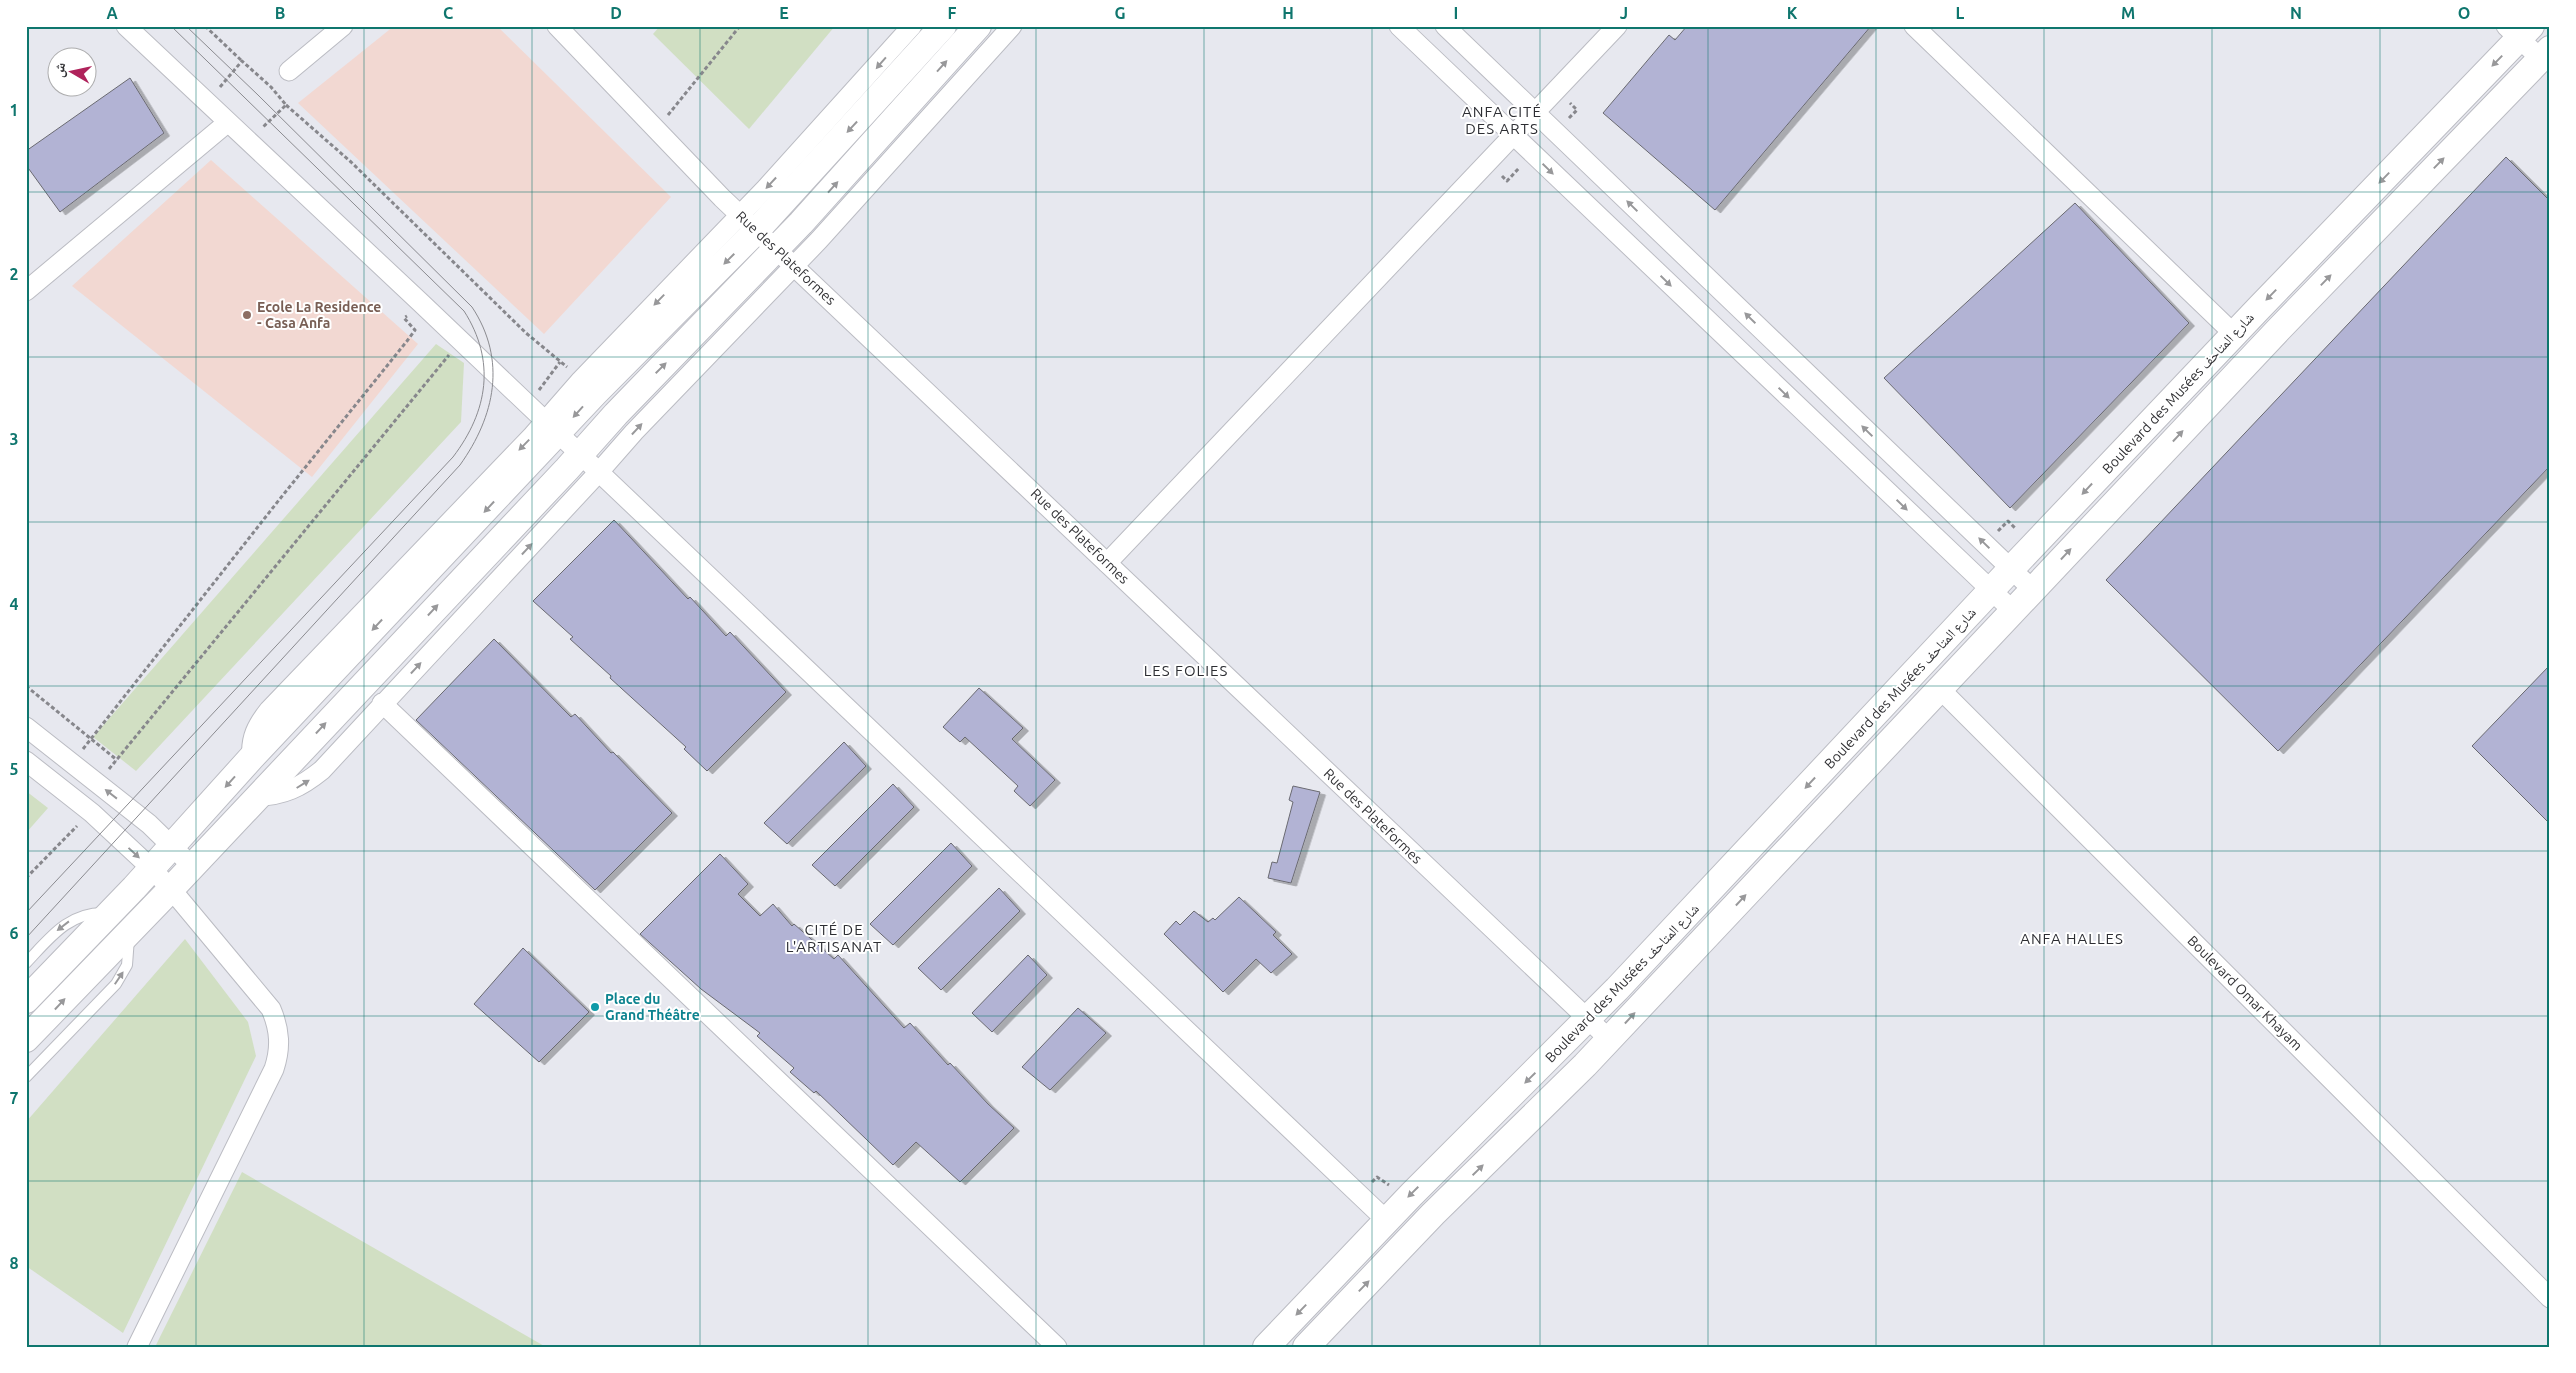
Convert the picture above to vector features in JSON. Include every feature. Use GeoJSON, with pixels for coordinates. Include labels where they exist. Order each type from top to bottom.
{"type":"FeatureCollection","features":[{"type":"Feature","properties":{"kind":"street"},"geometry":{"type":"LineString","coordinates":[[126,26],[528,404],[598,473],[1386,1220]]}},
{"type":"Feature","properties":{"kind":"street"},"geometry":{"type":"LineString","coordinates":[[289,71],[343,26]]}},
{"type":"Feature","properties":{"kind":"street","name":"Rue des Plateformes"},"geometry":{"type":"LineString","coordinates":[[557,26],[748,223],[1610,1040]]}},
{"type":"Feature","properties":{"kind":"street"},"geometry":{"type":"LineString","coordinates":[[26,1000],[151,868],[552,427],[595,393],[748,223],[912,26]]}},
{"type":"Feature","properties":{"kind":"street"},"geometry":{"type":"LineString","coordinates":[[552,427],[581,380],[748,223],[943,26]]}},
{"type":"Feature","properties":{"kind":"street"},"geometry":{"type":"LineString","coordinates":[[257,796],[281,794],[304,784],[322,770],[382,703],[598,473],[786,257],[978,26]]}},
{"type":"Feature","properties":{"kind":"street"},"geometry":{"type":"LineString","coordinates":[[26,1039],[171,889],[580,455],[616,414],[786,257],[1012,26]]}},
{"type":"Feature","properties":{"kind":"street"},"geometry":{"type":"LineString","coordinates":[[1399,26],[2012,610]]}},
{"type":"Feature","properties":{"kind":"street"},"geometry":{"type":"LineString","coordinates":[[1445,26],[2032,589]]}},
{"type":"Feature","properties":{"kind":"street"},"geometry":{"type":"LineString","coordinates":[[1107,563],[1617,26]]}},
{"type":"Feature","properties":{"kind":"street"},"geometry":{"type":"LineString","coordinates":[[1914,26],[2234,334]]}},
{"type":"Feature","properties":{"kind":"street"},"geometry":{"type":"LineString","coordinates":[[2518,30],[2545,54]]}},
{"type":"Feature","properties":{"kind":"street","name":"Boulevard des Musées شارع المتاحف"},"geometry":{"type":"LineString","coordinates":[[1266,1347],[1386,1220],[1588,1020],[2518,30]]}},
{"type":"Feature","properties":{"kind":"street","name":"Boulevard des Musées شارع المتاحف"},"geometry":{"type":"LineString","coordinates":[[1306,1347],[1433,1214],[1610,1040],[2012,610],[2545,54]]}},
{"type":"Feature","properties":{"kind":"street"},"geometry":{"type":"LineString","coordinates":[[26,291],[228,123]]}},
{"type":"Feature","properties":{"kind":"street","name":"Boulevard Omar Khayam"},"geometry":{"type":"LineString","coordinates":[[1940,689],[2550,1298]]}},
{"type":"Feature","properties":{"kind":"street"},"geometry":{"type":"LineString","coordinates":[[382,703],[1057,1347]]}},
{"type":"Feature","properties":{"kind":"street"},"geometry":{"type":"LineString","coordinates":[[26,727],[149,824],[192,866]]}},
{"type":"Feature","properties":{"kind":"street"},"geometry":{"type":"LineString","coordinates":[[26,761],[92,813],[151,868],[171,889],[272,1009],[276,1021],[279,1045],[278,1058],[272,1075],[137,1347]]}},
{"type":"Feature","properties":{"kind":"lane"},"geometry":{"type":"LineString","coordinates":[[26,963],[66,923],[86,914],[108,914]]}},
{"type":"Feature","properties":{"kind":"lane"},"geometry":{"type":"LineString","coordinates":[[26,1077],[122,975],[129,954],[128,932]]}},
{"type":"Feature","properties":{"kind":"path"},"geometry":{"type":"LineString","coordinates":[[205,26],[271,86],[286,104],[351,162],[526,333],[581,380]]}},
{"type":"Feature","properties":{"kind":"path"},"geometry":{"type":"LineString","coordinates":[[656,130],[740,26]]}},
{"type":"Feature","properties":{"kind":"path"},"geometry":{"type":"LineString","coordinates":[[206,102],[242,61]]}},
{"type":"Feature","properties":{"kind":"path"},"geometry":{"type":"LineString","coordinates":[[248,142],[286,104]]}},
{"type":"Feature","properties":{"kind":"path"},"geometry":{"type":"LineString","coordinates":[[72,763],[278,500],[407,341],[415,330],[404,318],[420,302]]}},
{"type":"Feature","properties":{"kind":"path"},"geometry":{"type":"LineString","coordinates":[[97,783],[460,342]]}},
{"type":"Feature","properties":{"kind":"path"},"geometry":{"type":"LineString","coordinates":[[528,404],[560,362]]}},
{"type":"Feature","properties":{"kind":"path"},"geometry":{"type":"LineString","coordinates":[[26,686],[90,740],[117,760]]}},
{"type":"Feature","properties":{"kind":"path"},"geometry":{"type":"LineString","coordinates":[[26,878],[92,813]]}},
{"type":"Feature","properties":{"kind":"shaded area"},"geometry":{"type":"Polygon","coordinates":[[[394,26],[497,26],[671,197],[544,334],[298,103],[394,26]]]}},
{"type":"Feature","properties":{"kind":"shaded area","name":"Ecole La Residence - Casa Anfa"},"geometry":{"type":"Polygon","coordinates":[[[211,160],[418,344],[312,477],[72,286],[211,160]]]}},
{"type":"Feature","properties":{"kind":"green space"},"geometry":{"type":"Polygon","coordinates":[[[660,26],[835,26],[749,129],[653,34],[660,26]]]}},
{"type":"Feature","properties":{"kind":"green space"},"geometry":{"type":"Polygon","coordinates":[[[436,344],[464,363],[461,422],[136,771],[93,737],[436,344]]]}},
{"type":"Feature","properties":{"kind":"green space"},"geometry":{"type":"Polygon","coordinates":[[[26,791],[48,808],[26,833],[26,791]]]}},
{"type":"Feature","properties":{"kind":"green space"},"geometry":{"type":"Polygon","coordinates":[[[185,939],[248,1022],[256,1056],[123,1333],[26,1266],[26,1122],[185,939]]]}},
{"type":"Feature","properties":{"kind":"green space"},"geometry":{"type":"Polygon","coordinates":[[[242,1172],[546,1347],[155,1347],[242,1172]]]}},
{"type":"Feature","properties":{"kind":"building"},"geometry":{"type":"Polygon","coordinates":[[[1687,26],[1871,26],[1715,210],[1603,113],[1669,35],[1675,40],[1687,26]]]}},
{"type":"Feature","properties":{"kind":"building"},"geometry":{"type":"Polygon","coordinates":[[[130,78],[164,133],[60,212],[26,165],[26,151],[130,78]]]}},
{"type":"Feature","properties":{"kind":"building"},"geometry":{"type":"Polygon","coordinates":[[[2506,157],[2550,201],[2550,466],[2278,751],[2106,580],[2506,157]]]}},
{"type":"Feature","properties":{"kind":"building"},"geometry":{"type":"Polygon","coordinates":[[[2075,203],[2189,323],[2010,508],[1884,378],[2075,203]]]}},
{"type":"Feature","properties":{"kind":"building"},"geometry":{"type":"Polygon","coordinates":[[[614,520],[688,599],[690,597],[726,636],[730,632],[786,692],[707,771],[684,749],[686,747],[610,678],[611,676],[570,639],[573,637],[533,601],[614,520]]]}},
{"type":"Feature","properties":{"kind":"building"},"geometry":{"type":"Polygon","coordinates":[[[494,639],[571,717],[575,714],[611,753],[613,752],[672,813],[595,890],[416,720],[494,639]]]}},
{"type":"Feature","properties":{"kind":"building"},"geometry":{"type":"Polygon","coordinates":[[[2550,665],[2550,824],[2472,746],[2550,665]]]}},
{"type":"Feature","properties":{"kind":"building"},"geometry":{"type":"Polygon","coordinates":[[[979,688],[1023,728],[1012,739],[1055,780],[1030,806],[1014,791],[1018,786],[965,737],[960,742],[943,727],[979,688]]]}},
{"type":"Feature","properties":{"kind":"building"},"geometry":{"type":"Polygon","coordinates":[[[844,742],[866,766],[787,844],[764,823],[844,742]]]}},
{"type":"Feature","properties":{"kind":"building"},"geometry":{"type":"Polygon","coordinates":[[[893,784],[914,807],[835,886],[812,865],[893,784]]]}},
{"type":"Feature","properties":{"kind":"building"},"geometry":{"type":"Polygon","coordinates":[[[1293,786],[1320,792],[1291,883],[1268,878],[1272,862],[1277,863],[1293,802],[1289,800],[1293,786]]]}},
{"type":"Feature","properties":{"kind":"building"},"geometry":{"type":"Polygon","coordinates":[[[951,843],[972,866],[893,945],[870,924],[951,843]]]}},
{"type":"Feature","properties":{"kind":"building"},"geometry":{"type":"Polygon","coordinates":[[[720,854],[748,884],[738,894],[760,916],[773,904],[792,926],[794,924],[834,959],[838,955],[904,1028],[910,1023],[948,1065],[950,1063],[988,1104],[1014,1128],[960,1182],[916,1142],[893,1165],[816,1091],[814,1093],[790,1072],[794,1068],[757,1036],[760,1033],[701,989],[640,934],[720,854]]]}},
{"type":"Feature","properties":{"kind":"building"},"geometry":{"type":"Polygon","coordinates":[[[999,888],[1020,911],[941,990],[918,968],[999,888]]]}},
{"type":"Feature","properties":{"kind":"building"},"geometry":{"type":"Polygon","coordinates":[[[1239,897],[1276,932],[1273,935],[1292,954],[1271,973],[1256,959],[1223,992],[1164,934],[1176,921],[1180,925],[1194,911],[1208,922],[1213,918],[1215,920],[1239,897]]]}},
{"type":"Feature","properties":{"kind":"building"},"geometry":{"type":"Polygon","coordinates":[[[523,948],[589,1012],[539,1062],[474,1004],[523,948]]]}},
{"type":"Feature","properties":{"kind":"building"},"geometry":{"type":"Polygon","coordinates":[[[1028,955],[1047,975],[992,1032],[972,1013],[1028,955]]]}},
{"type":"Feature","properties":{"kind":"building"},"geometry":{"type":"Polygon","coordinates":[[[1078,1008],[1106,1033],[1050,1090],[1022,1067],[1078,1008]]]}},
{"type":"Feature","properties":{"kind":"tram line"},"geometry":{"type":"LineString","coordinates":[[26,913],[453,457],[465,440],[474,422],[484,386],[481,348],[464,311],[171,26]]}},
{"type":"Feature","properties":{"kind":"tram line"},"geometry":{"type":"LineString","coordinates":[[26,938],[460,465],[482,427],[492,388],[493,367],[490,347],[483,327],[472,307],[186,26]]}},
{"type":"Feature","properties":{"kind":"place","name":"Ecole La Residence - Casa Anfa"},"geometry":{"type":"Point","coordinates":[247,315]}},
{"type":"Feature","properties":{"kind":"place","name":"Place du Grand Théâtre"},"geometry":{"type":"Point","coordinates":[595,1007]}},
{"type":"Feature","properties":{"kind":"district","name":"ANFA CITÉ DES ARTS"},"geometry":{"type":"Point","coordinates":[1502,120]}},
{"type":"Feature","properties":{"kind":"district","name":"LES FOLIES"},"geometry":{"type":"Point","coordinates":[1186,670]}},
{"type":"Feature","properties":{"kind":"district","name":"CITÉ DE L'ARTISANAT"},"geometry":{"type":"Point","coordinates":[834,938]}},
{"type":"Feature","properties":{"kind":"district","name":"ANFA HALLES"},"geometry":{"type":"Point","coordinates":[2072,938]}}]}
